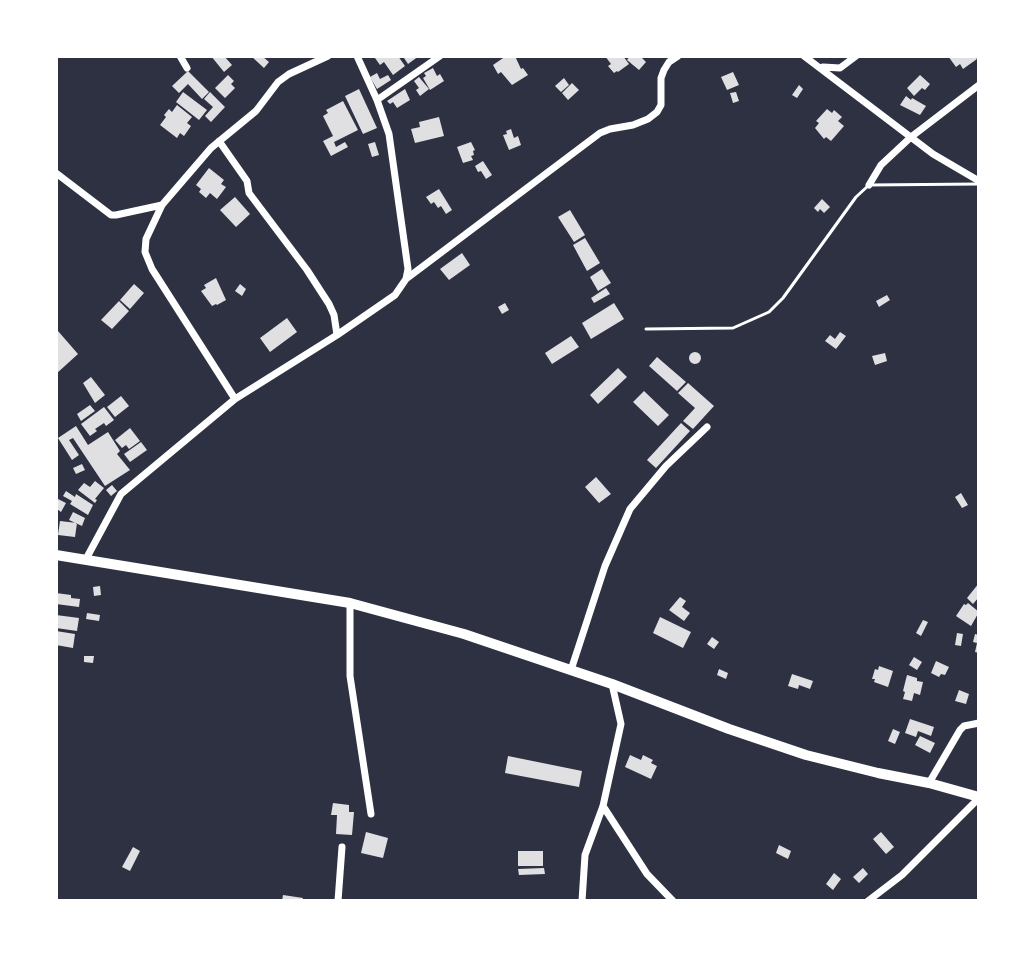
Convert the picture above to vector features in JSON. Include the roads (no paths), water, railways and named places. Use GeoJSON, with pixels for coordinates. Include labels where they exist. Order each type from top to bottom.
{"type":"FeatureCollection","features":[{"type":"Feature","properties":{"kind":"main road"},"geometry":{"type":"LineString","coordinates":[[56,555],[350,603],[464,634],[806,755],[929,783],[979,798]]}},
{"type":"Feature","properties":{"kind":"street"},"geometry":{"type":"LineString","coordinates":[[180,56],[187,68]]}},
{"type":"Feature","properties":{"kind":"street"},"geometry":{"type":"LineString","coordinates":[[235,399],[152,269],[145,252],[146,239],[162,205],[219,141],[256,111],[278,82],[328,56]]}},
{"type":"Feature","properties":{"kind":"street"},"geometry":{"type":"LineString","coordinates":[[357,56],[389,134],[408,269],[406,279]]}},
{"type":"Feature","properties":{"kind":"street"},"geometry":{"type":"LineString","coordinates":[[377,100],[440,56]]}},
{"type":"Feature","properties":{"kind":"street"},"geometry":{"type":"LineString","coordinates":[[86,559],[121,494],[235,399],[395,295],[406,279],[600,133],[633,125],[657,112],[661,105],[664,70],[678,56]]}},
{"type":"Feature","properties":{"kind":"street"},"geometry":{"type":"LineString","coordinates":[[804,56],[933,154],[979,183]]}},
{"type":"Feature","properties":{"kind":"street"},"geometry":{"type":"LineString","coordinates":[[821,67],[840,68],[856,56]]}},
{"type":"Feature","properties":{"kind":"street"},"geometry":{"type":"LineString","coordinates":[[869,185],[881,165],[911,137],[979,85]]}},
{"type":"Feature","properties":{"kind":"street"},"geometry":{"type":"LineString","coordinates":[[219,141],[247,181],[249,193],[329,304],[337,335]]}},
{"type":"Feature","properties":{"kind":"street"},"geometry":{"type":"LineString","coordinates":[[56,173],[111,215],[162,205]]}},
{"type":"Feature","properties":{"kind":"street"},"geometry":{"type":"LineString","coordinates":[[571,670],[605,566],[630,509],[666,466],[707,427]]}},
{"type":"Feature","properties":{"kind":"street"},"geometry":{"type":"LineString","coordinates":[[350,603],[350,676],[371,814]]}},
{"type":"Feature","properties":{"kind":"street"},"geometry":{"type":"LineString","coordinates":[[582,901],[585,855],[603,806],[621,724],[612,684]]}},
{"type":"Feature","properties":{"kind":"street"},"geometry":{"type":"LineString","coordinates":[[929,783],[960,730],[979,723]]}},
{"type":"Feature","properties":{"kind":"street"},"geometry":{"type":"LineString","coordinates":[[868,901],[902,875],[979,798]]}},
{"type":"Feature","properties":{"kind":"street"},"geometry":{"type":"LineString","coordinates":[[603,806],[647,874],[673,901]]}},
{"type":"Feature","properties":{"kind":"street"},"geometry":{"type":"LineString","coordinates":[[338,901],[342,847]]}},
{"type":"Feature","properties":{"kind":"lane"},"geometry":{"type":"LineString","coordinates":[[646,329],[733,328],[769,312],[783,298],[856,197],[869,185],[979,183]]}}]}
